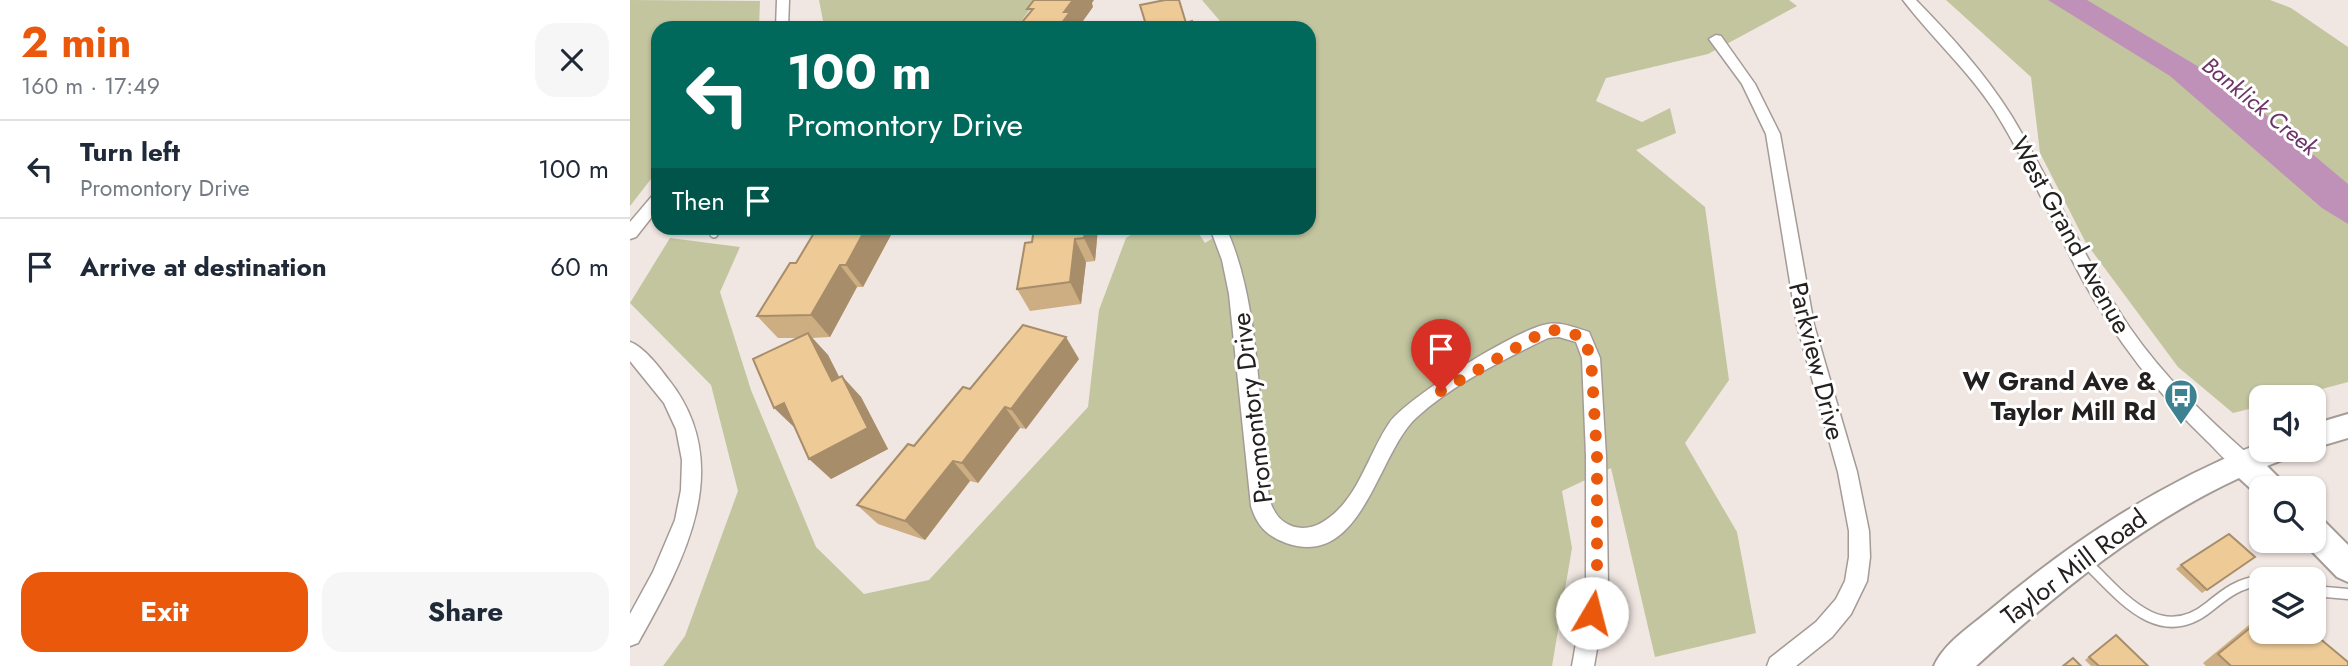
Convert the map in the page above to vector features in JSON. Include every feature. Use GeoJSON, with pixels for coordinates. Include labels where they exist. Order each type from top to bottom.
{"type":"FeatureCollection","features":[{"type":"Feature","properties":{"kind":"main road"},"geometry":{"type":"LineString","coordinates":[[2326,432],[2348,426]]}},
{"type":"Feature","properties":{"kind":"main road","name":"Taylor Mill Road"},"geometry":{"type":"LineString","coordinates":[[1951,666],[2031,595],[2144,511],[2213,473],[2249,460]]}},
{"type":"Feature","properties":{"kind":"main road"},"geometry":{"type":"LineString","coordinates":[[2243,462],[2257,476]]}},
{"type":"Feature","properties":{"kind":"main road"},"geometry":{"type":"LineString","coordinates":[[2326,544],[2348,567]]}},
{"type":"Feature","properties":{"kind":"street"},"geometry":{"type":"LineString","coordinates":[[783,0],[784,21]]}},
{"type":"Feature","properties":{"kind":"street","name":"West Grand Avenue"},"geometry":{"type":"LineString","coordinates":[[1909,0],[1947,38],[2004,115],[2124,334],[2207,430],[2243,462]]}},
{"type":"Feature","properties":{"kind":"street","name":"Parkview Drive"},"geometry":{"type":"LineString","coordinates":[[1716,38],[1761,103],[1773,135],[1793,260],[1815,362],[1855,505],[1859,552],[1856,580],[1848,600],[1828,625],[1778,666]]}},
{"type":"Feature","properties":{"kind":"street"},"geometry":{"type":"LineString","coordinates":[[630,233],[651,208]]}},
{"type":"Feature","properties":{"kind":"street","name":"Promontory Drive"},"geometry":{"type":"LineString","coordinates":[[1221,235],[1236,276],[1256,475],[1265,519],[1279,531],[1297,537],[1310,537],[1331,531],[1349,515],[1384,445],[1400,422],[1420,403],[1545,331],[1559,330],[1583,337],[1591,358],[1597,456],[1597,573],[1583,666]]}},
{"type":"Feature","properties":{"kind":"street"},"geometry":{"type":"LineString","coordinates":[[630,349],[672,398],[684,421],[693,463],[689,509],[667,572],[630,635]]}},
{"type":"Feature","properties":{"kind":"lane"},"geometry":{"type":"LineString","coordinates":[[2080,556],[2139,610],[2166,623],[2181,624],[2191,620],[2236,587],[2249,581]]}},
{"type":"Feature","properties":{"kind":"lane"},"geometry":{"type":"LineString","coordinates":[[2326,592],[2348,594]]}},
{"type":"Feature","properties":{"kind":"green space"},"geometry":{"type":"Polygon","coordinates":[[[630,0],[760,1],[759,21],[651,21],[651,179],[630,206],[630,0]]]}},
{"type":"Feature","properties":{"kind":"green space"},"geometry":{"type":"Polygon","coordinates":[[[819,0],[1037,0],[1021,21],[823,21],[819,0]]]}},
{"type":"Feature","properties":{"kind":"green space"},"geometry":{"type":"Polygon","coordinates":[[[1202,0],[1789,0],[1797,6],[1708,54],[1606,78],[1596,101],[1642,122],[1670,108],[1676,133],[1636,150],[1705,207],[1729,380],[1685,443],[1737,532],[1756,633],[1655,657],[1611,468],[1562,491],[1572,548],[1552,666],[663,666],[685,636],[738,491],[711,385],[630,303],[670,238],[740,247],[720,292],[751,390],[816,547],[864,594],[929,580],[1088,407],[1099,310],[1126,238],[1130,235],[1200,235],[1205,243],[1218,235],[1316,235],[1316,21],[1220,21],[1202,0]]]}},
{"type":"Feature","properties":{"kind":"green space"},"geometry":{"type":"Polygon","coordinates":[[[1946,0],[2270,0],[2291,8],[2348,47],[2348,382],[2326,388],[2326,385],[2249,385],[2249,409],[2233,413],[2178,367],[2086,243],[2040,153],[2031,77],[1946,0]]]}},
{"type":"Feature","properties":{"kind":"shaded area"},"geometry":{"type":"Polygon","coordinates":[[[2048,0],[2087,0],[2234,88],[2348,184],[2348,224],[2322,208],[2170,76],[2048,0]]]}},
{"type":"Feature","properties":{"kind":"building"},"geometry":{"type":"Polygon","coordinates":[[[1034,0],[1073,0],[1064,12],[1070,12],[1063,21],[1023,21],[1033,9],[1027,9],[1034,0]]]}},
{"type":"Feature","properties":{"kind":"building"},"geometry":{"type":"Polygon","coordinates":[[[1179,0],[1185,21],[1145,21],[1140,5],[1179,0]]]}},
{"type":"Feature","properties":{"kind":"building"},"geometry":{"type":"Polygon","coordinates":[[[813,235],[862,235],[846,265],[840,265],[811,315],[757,316],[790,263],[796,263],[813,235]]]}},
{"type":"Feature","properties":{"kind":"building"},"geometry":{"type":"Polygon","coordinates":[[[1033,235],[1084,235],[1084,238],[1075,239],[1070,282],[1017,289],[1025,243],[1032,242],[1033,235]]]}},
{"type":"Feature","properties":{"kind":"building"},"geometry":{"type":"Polygon","coordinates":[[[1023,325],[1066,337],[1011,409],[1005,407],[962,463],[953,461],[905,521],[857,505],[908,444],[914,446],[963,387],[970,389],[1023,325]]]}},
{"type":"Feature","properties":{"kind":"building"},"geometry":{"type":"Polygon","coordinates":[[[808,333],[832,381],[842,376],[868,428],[809,459],[784,403],[774,408],[753,359],[808,333]]]}},
{"type":"Feature","properties":{"kind":"building"},"geometry":{"type":"Polygon","coordinates":[[[2229,534],[2255,557],[2207,590],[2181,565],[2229,534]]]}},
{"type":"Feature","properties":{"kind":"building"},"geometry":{"type":"Polygon","coordinates":[[[2249,629],[2249,644],[2326,644],[2348,662],[2348,666],[2231,666],[2218,654],[2249,629]]]}},
{"type":"Feature","properties":{"kind":"building"},"geometry":{"type":"Polygon","coordinates":[[[2116,635],[2148,666],[2099,666],[2089,657],[2116,635]]]}},
{"type":"Feature","properties":{"kind":"building"},"geometry":{"type":"Polygon","coordinates":[[[2073,658],[2081,666],[2063,666],[2073,658]]]}},
{"type":"Feature","properties":{"kind":"place","name":"W Grand Ave & Taylor Mill Rd"},"geometry":{"type":"Point","coordinates":[2181,426]}},
{"type":"Feature","properties":{"kind":"route"},"geometry":{"type":"LineString","coordinates":[[1441,391],[1545,331],[1559,330],[1583,337],[1591,358],[1597,456],[1597,586],[1592,613]]}},
{"type":"Feature","properties":{"kind":"water label","name":"Banklick Creek"},"geometry":{"type":"Point","coordinates":[2260,106]}}]}
